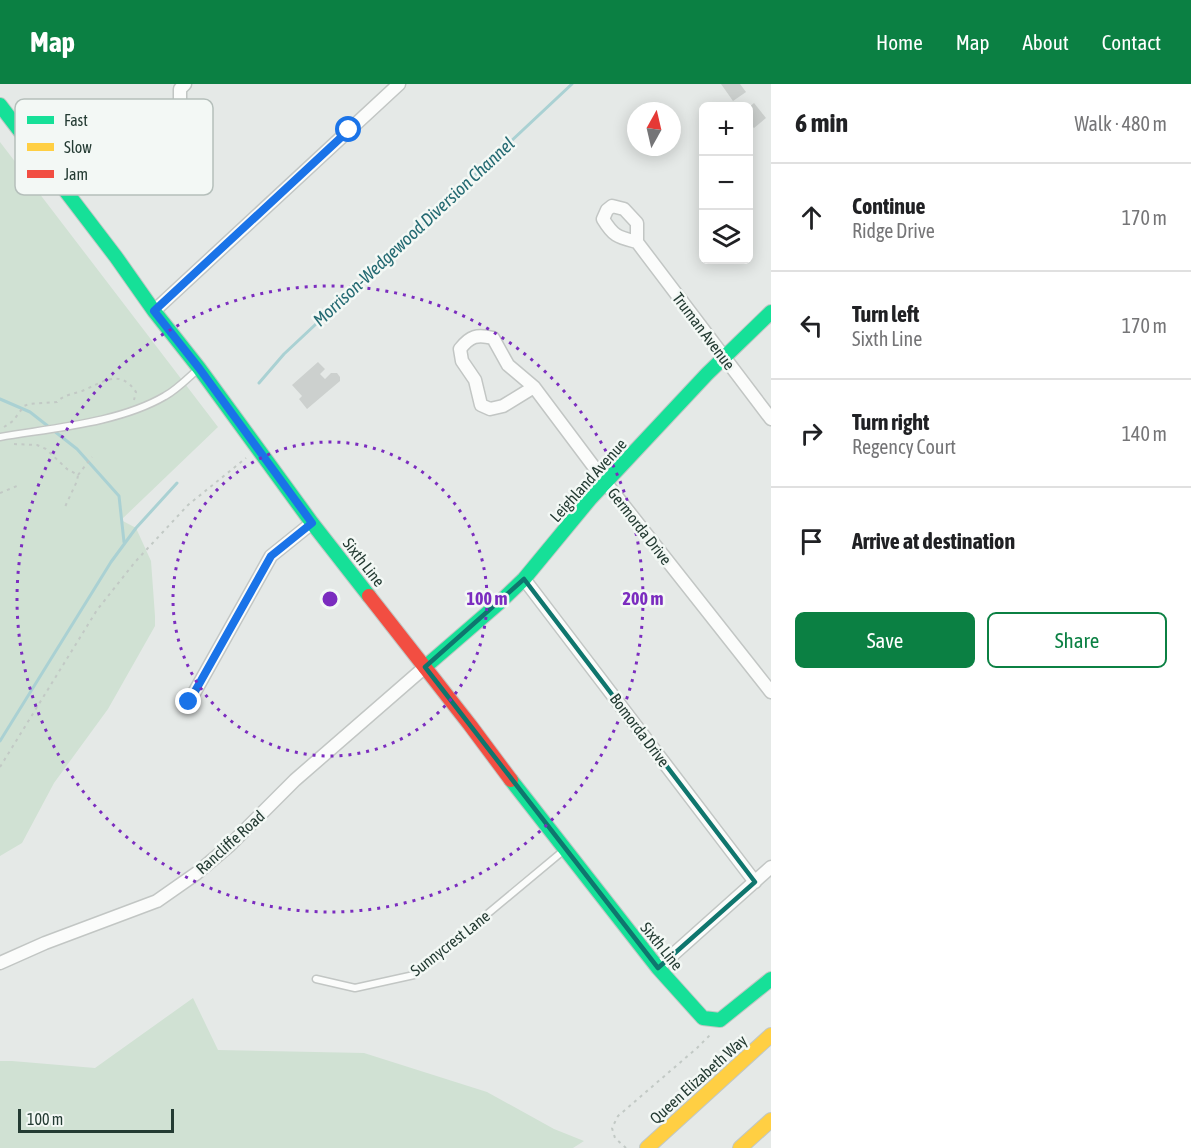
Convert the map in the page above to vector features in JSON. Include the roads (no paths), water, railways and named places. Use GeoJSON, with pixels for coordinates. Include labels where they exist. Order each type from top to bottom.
{"type":"FeatureCollection","features":[{"type":"Feature","properties":{"kind":"main road","name":"Sixth Line"},"geometry":{"type":"LineString","coordinates":[[0,105],[15,125]]}},
{"type":"Feature","properties":{"kind":"main road","name":"Sixth Line"},"geometry":{"type":"LineString","coordinates":[[69,195],[312,523],[658,968],[703,1018],[720,1020],[771,979]]}},
{"type":"Feature","properties":{"kind":"main road","name":"Leighland Avenue"},"geometry":{"type":"LineString","coordinates":[[426,667],[524,579],[590,499],[724,357],[771,312]]}},
{"type":"Feature","properties":{"kind":"main road","name":"Queen Elizabeth Way"},"geometry":{"type":"LineString","coordinates":[[647,1148],[771,1035]]}},
{"type":"Feature","properties":{"kind":"main road"},"geometry":{"type":"LineString","coordinates":[[740,1148],[771,1120]]}},
{"type":"Feature","properties":{"kind":"street"},"geometry":{"type":"LineString","coordinates":[[154,311],[399,84]]}},
{"type":"Feature","properties":{"kind":"street","name":"Truman Avenue"},"geometry":{"type":"LineString","coordinates":[[637,242],[771,419]]}},
{"type":"Feature","properties":{"kind":"street","name":"Germorda Drive"},"geometry":{"type":"LineString","coordinates":[[534,387],[503,406],[490,409],[481,405],[475,380],[462,361],[460,349],[466,340],[481,335],[493,339],[508,365],[534,387],[606,483],[771,692]]}},
{"type":"Feature","properties":{"kind":"street"},"geometry":{"type":"LineString","coordinates":[[189,702],[271,556],[312,523]]}},
{"type":"Feature","properties":{"kind":"street","name":"Bomorda Drive"},"geometry":{"type":"LineString","coordinates":[[524,579],[755,882]]}},
{"type":"Feature","properties":{"kind":"street","name":"Rancliffe Road"},"geometry":{"type":"LineString","coordinates":[[0,963],[45,943],[157,901],[197,873],[230,845],[295,780],[426,667]]}},
{"type":"Feature","properties":{"kind":"street"},"geometry":{"type":"LineString","coordinates":[[658,968],[771,867]]}},
{"type":"Feature","properties":{"kind":"lane"},"geometry":{"type":"LineString","coordinates":[[0,436],[59,427],[138,410],[167,395],[199,368]]}},
{"type":"Feature","properties":{"kind":"lane","name":"Sunnycrest Lane"},"geometry":{"type":"LineString","coordinates":[[316,980],[355,988],[414,975],[564,850]]}},
{"type":"Feature","properties":{"kind":"waterway","name":"Morrison-Wedgewood Diversion Channel"},"geometry":{"type":"LineString","coordinates":[[259,383],[284,354],[572,84]]}},
{"type":"Feature","properties":{"kind":"waterway"},"geometry":{"type":"LineString","coordinates":[[0,399],[30,412],[77,449],[119,496],[124,542]]}},
{"type":"Feature","properties":{"kind":"waterway","name":"Morrison-Wedgewood Diversion Channel"},"geometry":{"type":"LineString","coordinates":[[0,741],[111,562],[136,528],[177,483]]}}]}
